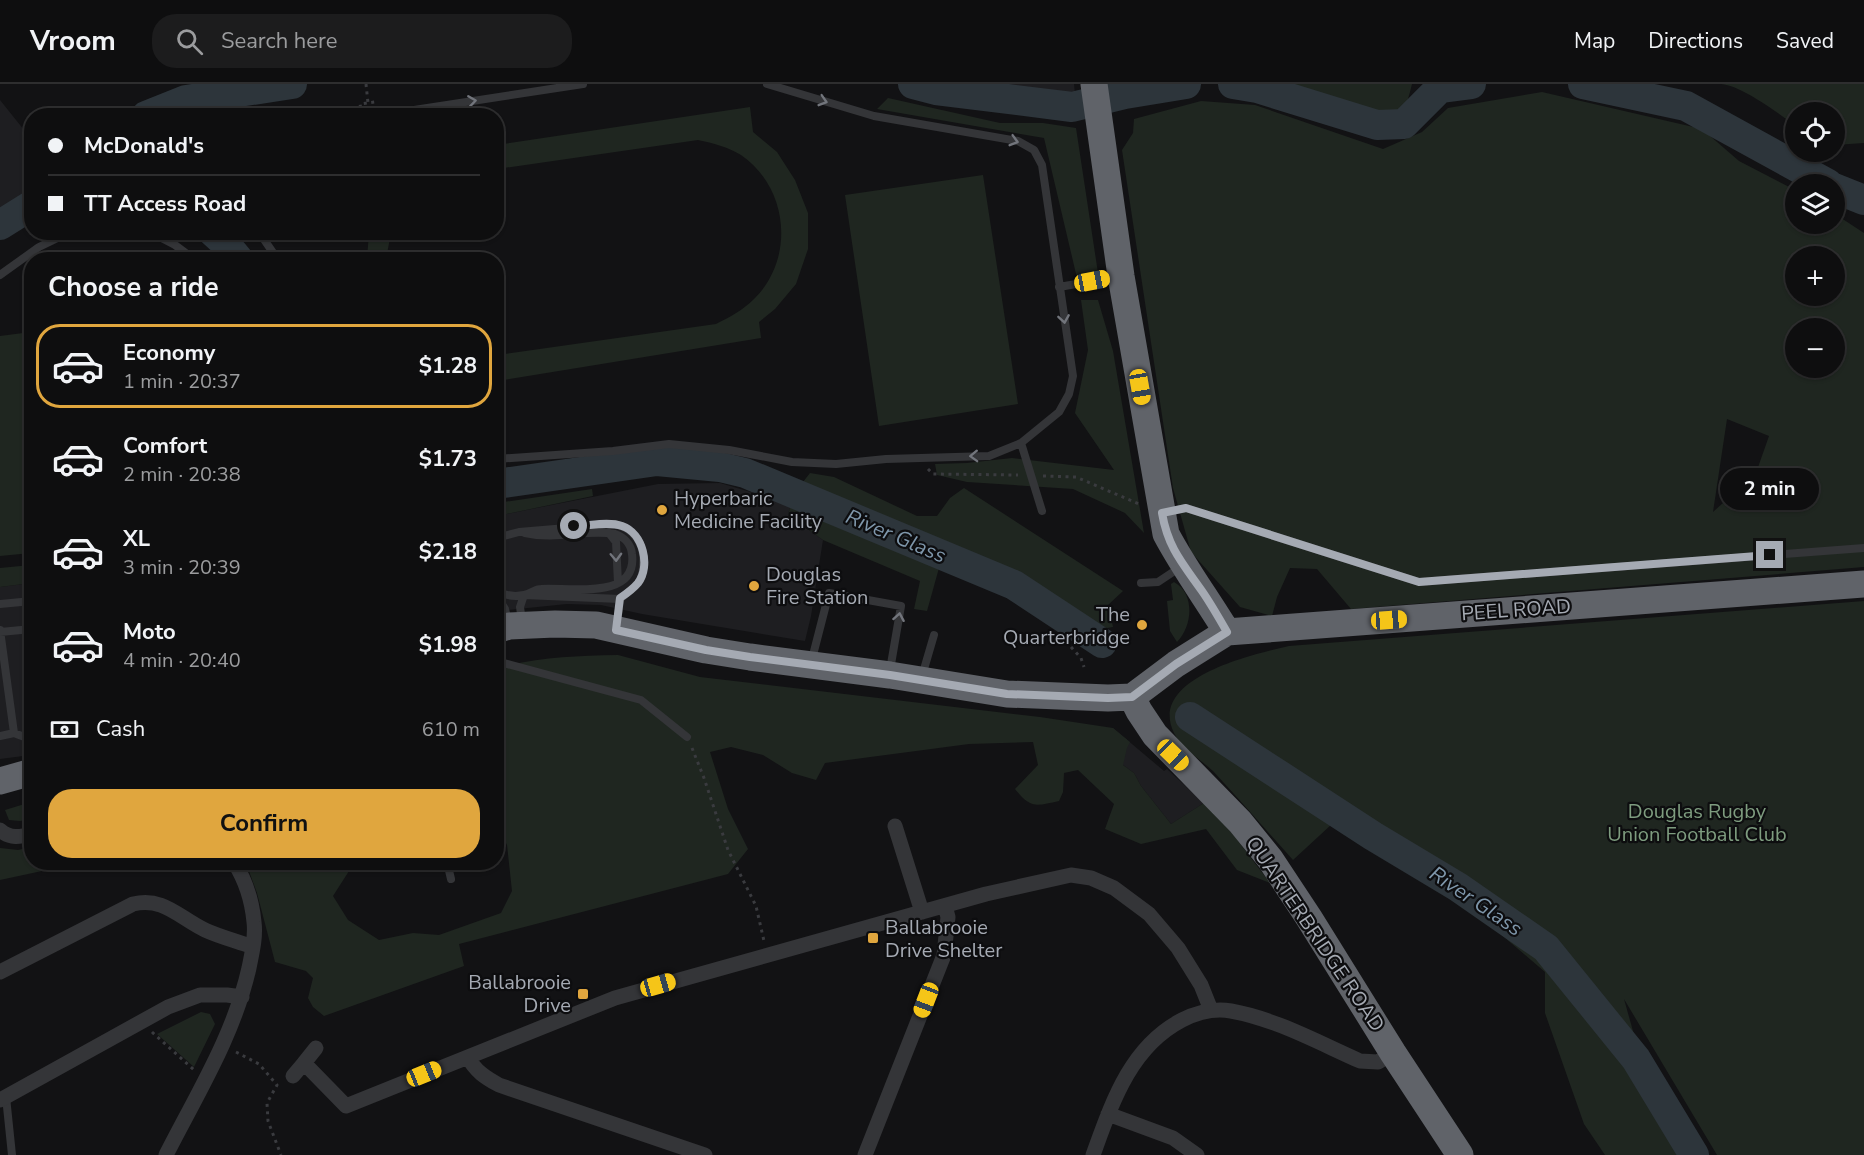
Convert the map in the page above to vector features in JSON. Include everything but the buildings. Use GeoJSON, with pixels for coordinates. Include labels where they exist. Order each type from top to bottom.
{"type":"FeatureCollection","features":[{"type":"Feature","properties":{"kind":"highway"},"geometry":{"type":"LineString","coordinates":[[1094,84],[1121,276],[1166,534],[1183,565],[1203,592],[1227,632]]}},
{"type":"Feature","properties":{"kind":"highway","name":"PEEL ROAD"},"geometry":{"type":"LineString","coordinates":[[1136,693],[1176,664],[1227,632],[1864,584]]}},
{"type":"Feature","properties":{"kind":"highway"},"geometry":{"type":"LineString","coordinates":[[509,627],[584,625],[706,650],[890,675],[1007,694],[1108,698],[1136,693]]}},
{"type":"Feature","properties":{"kind":"highway","name":"QUARTERBRIDGE ROAD"},"geometry":{"type":"LineString","coordinates":[[1136,693],[1139,711],[1155,735],[1240,822],[1270,859],[1461,1155]]}},
{"type":"Feature","properties":{"kind":"highway"},"geometry":{"type":"LineString","coordinates":[[0,781],[24,774]]}},
{"type":"Feature","properties":{"kind":"street"},"geometry":{"type":"LineString","coordinates":[[895,826],[922,912]]}},
{"type":"Feature","properties":{"kind":"street"},"geometry":{"type":"LineString","coordinates":[[0,830],[6,836],[24,836]]}},
{"type":"Feature","properties":{"kind":"street"},"geometry":{"type":"LineString","coordinates":[[166,1155],[223,1044],[242,997],[253,947],[255,924],[248,889],[238,870]]}},
{"type":"Feature","properties":{"kind":"street"},"geometry":{"type":"LineString","coordinates":[[304,1063],[346,1106],[615,998],[922,912],[1071,875],[1091,878],[1114,888],[1149,914],[1178,948],[1201,985],[1211,1010]]}},
{"type":"Feature","properties":{"kind":"street"},"geometry":{"type":"LineString","coordinates":[[0,972],[133,904],[145,902],[158,903],[206,931],[253,947]]}},
{"type":"Feature","properties":{"kind":"street"},"geometry":{"type":"LineString","coordinates":[[865,1155],[944,955],[948,917],[945,906]]}},
{"type":"Feature","properties":{"kind":"street"},"geometry":{"type":"LineString","coordinates":[[3,1099],[168,1007],[200,995],[242,997]]}},
{"type":"Feature","properties":{"kind":"street"},"geometry":{"type":"LineString","coordinates":[[1094,1155],[1108,1114],[1130,1069],[1146,1048],[1165,1030],[1194,1015],[1211,1010],[1230,1011],[1255,1017],[1360,1061],[1378,1062],[1394,1053]]}},
{"type":"Feature","properties":{"kind":"street"},"geometry":{"type":"LineString","coordinates":[[293,1076],[316,1048]]}},
{"type":"Feature","properties":{"kind":"street"},"geometry":{"type":"LineString","coordinates":[[468,1057],[472,1065],[484,1077],[499,1085],[705,1155]]}},
{"type":"Feature","properties":{"kind":"street"},"geometry":{"type":"LineString","coordinates":[[1108,1114],[1173,1138],[1197,1155]]}},
{"type":"Feature","properties":{"kind":"lane"},"geometry":{"type":"LineString","coordinates":[[427,108],[583,84]]}},
{"type":"Feature","properties":{"kind":"lane"},"geometry":{"type":"LineString","coordinates":[[504,458],[613,451],[669,444],[729,450],[792,462],[836,464],[886,459],[989,456],[1021,443],[1059,412],[1069,394],[1073,376],[1042,165],[1034,150],[1018,141],[874,116],[767,84]]}},
{"type":"Feature","properties":{"kind":"lane"},"geometry":{"type":"LineString","coordinates":[[32,252],[53,240]]}},
{"type":"Feature","properties":{"kind":"lane"},"geometry":{"type":"LineString","coordinates":[[165,240],[184,252]]}},
{"type":"Feature","properties":{"kind":"lane"},"geometry":{"type":"LineString","coordinates":[[0,274],[24,257]]}},
{"type":"Feature","properties":{"kind":"lane"},"geometry":{"type":"LineString","coordinates":[[1059,287],[1121,276]]}},
{"type":"Feature","properties":{"kind":"lane"},"geometry":{"type":"LineString","coordinates":[[1021,443],[1042,511]]}},
{"type":"Feature","properties":{"kind":"lane"},"geometry":{"type":"LineString","coordinates":[[1162,513],[1186,508],[1419,582],[1864,548]]}},
{"type":"Feature","properties":{"kind":"lane"},"geometry":{"type":"LineString","coordinates":[[504,536],[519,532],[605,525],[626,527],[642,547],[643,565],[638,583],[620,598],[504,594]]}},
{"type":"Feature","properties":{"kind":"lane"},"geometry":{"type":"LineString","coordinates":[[509,627],[524,595],[538,589],[607,589],[628,574],[632,563],[632,553],[627,541],[621,536],[609,533],[537,536],[519,532]]}},
{"type":"Feature","properties":{"kind":"lane"},"geometry":{"type":"LineString","coordinates":[[609,533],[616,542],[618,583]]}},
{"type":"Feature","properties":{"kind":"lane"},"geometry":{"type":"LineString","coordinates":[[1141,583],[1158,582],[1183,565]]}},
{"type":"Feature","properties":{"kind":"lane"},"geometry":{"type":"LineString","coordinates":[[811,665],[829,593],[901,606],[890,675]]}},
{"type":"Feature","properties":{"kind":"lane"},"geometry":{"type":"LineString","coordinates":[[616,630],[620,598]]}},
{"type":"Feature","properties":{"kind":"lane"},"geometry":{"type":"LineString","coordinates":[[0,604],[24,602]]}},
{"type":"Feature","properties":{"kind":"lane"},"geometry":{"type":"LineString","coordinates":[[504,607],[509,627]]}},
{"type":"Feature","properties":{"kind":"lane"},"geometry":{"type":"LineString","coordinates":[[14,733],[2,663],[0,631],[24,629]]}},
{"type":"Feature","properties":{"kind":"lane"},"geometry":{"type":"LineString","coordinates":[[920,680],[934,635]]}},
{"type":"Feature","properties":{"kind":"lane"},"geometry":{"type":"LineString","coordinates":[[504,663],[641,700],[687,737]]}},
{"type":"Feature","properties":{"kind":"lane"},"geometry":{"type":"LineString","coordinates":[[0,736],[14,733],[24,737]]}},
{"type":"Feature","properties":{"kind":"lane"},"geometry":{"type":"LineString","coordinates":[[449,870],[451,879]]}},
{"type":"Feature","properties":{"kind":"lane"},"geometry":{"type":"LineString","coordinates":[[3,1099],[12,1155]]}},
{"type":"Feature","properties":{"kind":"path"},"geometry":{"type":"LineString","coordinates":[[361,108],[360,104],[368,103],[366,84]]}},
{"type":"Feature","properties":{"kind":"path"},"geometry":{"type":"LineString","coordinates":[[1071,647],[1081,658],[1084,667]]}},
{"type":"Feature","properties":{"kind":"path"},"geometry":{"type":"LineString","coordinates":[[687,737],[704,778],[728,850],[756,906],[768,954]]}},
{"type":"Feature","properties":{"kind":"path"},"geometry":{"type":"LineString","coordinates":[[144,1020],[153,1032],[195,1071]]}},
{"type":"Feature","properties":{"kind":"path"},"geometry":{"type":"LineString","coordinates":[[232,1049],[259,1064],[277,1085],[267,1103],[268,1121],[281,1155]]}},
{"type":"Feature","properties":{"kind":"shaded area"},"geometry":{"type":"Polygon","coordinates":[[[964,84],[1074,84],[1075,94],[964,84]]]}},
{"type":"Feature","properties":{"kind":"shaded area"},"geometry":{"type":"Polygon","coordinates":[[[0,100],[24,130],[24,198],[0,214],[0,100]]]}},
{"type":"Feature","properties":{"kind":"shaded area"},"geometry":{"type":"Polygon","coordinates":[[[720,483],[791,504],[788,515],[823,540],[805,641],[601,605],[567,604],[504,610],[504,514],[658,484],[720,483]]]}},
{"type":"Feature","properties":{"kind":"shaded area"},"geometry":{"type":"Polygon","coordinates":[[[24,584],[24,756],[0,759],[0,587],[24,584]]]}},
{"type":"Feature","properties":{"kind":"shaded area"},"geometry":{"type":"Polygon","coordinates":[[[1113,728],[1164,771],[1167,769],[1204,803],[1171,824],[1141,786],[1134,773],[1104,751],[1113,728]]]}},
{"type":"Feature","properties":{"kind":"green space"},"geometry":{"type":"Polygon","coordinates":[[[1267,84],[1412,84],[1407,102],[1402,109],[1394,115],[1384,116],[1352,111],[1267,84]]]}},
{"type":"Feature","properties":{"kind":"green space"},"geometry":{"type":"Polygon","coordinates":[[[1721,84],[1864,84],[1864,143],[1845,144],[1845,102],[1785,102],[1785,118],[1730,86],[1721,84]]]}},
{"type":"Feature","properties":{"kind":"green space"},"geometry":{"type":"Polygon","coordinates":[[[1542,92],[1702,129],[1739,161],[1785,185],[1785,234],[1845,234],[1845,221],[1864,233],[1864,567],[1351,609],[1317,569],[1290,568],[1277,597],[1272,616],[1240,607],[1191,552],[1173,488],[1122,150],[1133,133],[1134,119],[1201,101],[1255,105],[1383,149],[1422,132],[1448,108],[1542,92]],[[1727,419],[1713,512],[1756,473],[1769,436],[1727,419]]]}},
{"type":"Feature","properties":{"kind":"green space"},"geometry":{"type":"Polygon","coordinates":[[[888,98],[1000,123],[1043,123],[1076,128],[1098,273],[1077,278],[1044,138],[877,109],[888,98]]]}},
{"type":"Feature","properties":{"kind":"green space"},"geometry":{"type":"Polygon","coordinates":[[[750,107],[753,132],[777,152],[795,180],[808,213],[808,249],[796,284],[775,309],[759,322],[761,338],[504,380],[504,354],[716,324],[726,319],[750,303],[767,283],[776,264],[781,245],[781,224],[777,205],[769,186],[757,169],[741,155],[715,144],[698,140],[504,168],[504,144],[750,107]]]}},
{"type":"Feature","properties":{"kind":"green space"},"geometry":{"type":"Polygon","coordinates":[[[983,175],[1018,404],[879,426],[845,195],[983,175]]]}},
{"type":"Feature","properties":{"kind":"green space"},"geometry":{"type":"Polygon","coordinates":[[[368,240],[390,240],[387,252],[368,252],[368,240]]]}},
{"type":"Feature","properties":{"kind":"green space"},"geometry":{"type":"Polygon","coordinates":[[[1081,300],[1098,300],[1113,351],[1144,533],[1125,513],[1073,489],[967,482],[937,475],[935,464],[1012,458],[1114,470],[1075,413],[1088,350],[1081,300]]]}},
{"type":"Feature","properties":{"kind":"green space"},"geometry":{"type":"Polygon","coordinates":[[[24,333],[24,554],[0,556],[0,336],[24,333]]]}},
{"type":"Feature","properties":{"kind":"green space"},"geometry":{"type":"Polygon","coordinates":[[[810,473],[834,477],[917,516],[937,516],[950,498],[964,488],[1123,591],[1108,605],[1113,627],[1095,630],[1014,576],[803,482],[810,473]]]}},
{"type":"Feature","properties":{"kind":"green space"},"geometry":{"type":"Polygon","coordinates":[[[592,489],[593,496],[504,515],[504,502],[592,489]]]}},
{"type":"Feature","properties":{"kind":"green space"},"geometry":{"type":"Polygon","coordinates":[[[791,504],[939,568],[927,611],[914,609],[920,581],[823,540],[788,515],[791,504]]]}},
{"type":"Feature","properties":{"kind":"green space"},"geometry":{"type":"Polygon","coordinates":[[[24,566],[24,584],[0,587],[0,568],[24,566]]]}},
{"type":"Feature","properties":{"kind":"green space"},"geometry":{"type":"Polygon","coordinates":[[[1174,582],[1181,587],[1189,602],[1186,628],[1177,642],[1170,631],[1167,601],[1173,600],[1171,584],[1174,582]]]}},
{"type":"Feature","properties":{"kind":"green space","name":"Douglas Rugby Union Football Club"},"geometry":{"type":"Polygon","coordinates":[[[1864,601],[1864,1155],[1717,1155],[1624,999],[1658,1120],[1677,1155],[1605,1155],[1584,1124],[1545,1013],[1545,972],[1376,828],[1332,824],[1293,860],[1213,771],[1182,744],[1174,733],[1170,714],[1176,697],[1189,683],[1208,672],[1252,655],[1289,646],[1864,601]]]}},
{"type":"Feature","properties":{"kind":"green space"},"geometry":{"type":"Polygon","coordinates":[[[618,655],[700,677],[1040,717],[1113,728],[1130,742],[1123,765],[1134,773],[1141,786],[1171,824],[1204,803],[1232,833],[1270,883],[1237,870],[1206,829],[1141,844],[1105,829],[1114,804],[1078,770],[1064,773],[1063,792],[1059,801],[1039,805],[1030,803],[1015,789],[1038,765],[1033,742],[969,744],[825,763],[816,780],[792,773],[763,755],[731,747],[710,752],[728,809],[748,849],[728,874],[459,944],[464,966],[324,1016],[313,1007],[308,998],[313,978],[306,971],[275,962],[249,870],[352,870],[349,871],[333,896],[348,920],[379,940],[413,933],[439,935],[501,913],[512,891],[507,845],[504,839],[504,666],[528,661],[618,655]]]}},
{"type":"Feature","properties":{"kind":"green space"},"geometry":{"type":"Polygon","coordinates":[[[24,804],[24,820],[9,820],[5,810],[24,804]]]}},
{"type":"Feature","properties":{"kind":"green space"},"geometry":{"type":"Polygon","coordinates":[[[0,848],[24,849],[24,870],[44,870],[0,880],[0,848]]]}},
{"type":"Feature","properties":{"kind":"green space"},"geometry":{"type":"Polygon","coordinates":[[[201,1012],[210,1014],[215,1024],[194,1067],[157,1034],[201,1012]]]}},
{"type":"Feature","properties":{"kind":"waterway"},"geometry":{"type":"LineString","coordinates":[[166,108],[186,100],[292,84]]}},
{"type":"Feature","properties":{"kind":"waterway"},"geometry":{"type":"LineString","coordinates":[[913,84],[936,90],[1072,107],[1125,94],[1186,84]]}},
{"type":"Feature","properties":{"kind":"waterway"},"geometry":{"type":"LineString","coordinates":[[1233,84],[1257,88],[1377,125],[1404,124],[1440,88],[1471,84]]}},
{"type":"Feature","properties":{"kind":"waterway"},"geometry":{"type":"LineString","coordinates":[[1583,84],[1686,106],[1810,174]]}},
{"type":"Feature","properties":{"kind":"waterway"},"geometry":{"type":"LineString","coordinates":[[1845,192],[1864,200]]}},
{"type":"Feature","properties":{"kind":"waterway"},"geometry":{"type":"LineString","coordinates":[[0,225],[24,210]]}},
{"type":"Feature","properties":{"kind":"waterway","name":"River Glass"},"geometry":{"type":"LineString","coordinates":[[222,240],[232,252]]}},
{"type":"Feature","properties":{"kind":"waterway","name":"River Glass"},"geometry":{"type":"LineString","coordinates":[[504,483],[657,461],[720,467],[745,473],[1014,585],[1102,643]]}},
{"type":"Feature","properties":{"kind":"waterway","name":"River Glass"},"geometry":{"type":"LineString","coordinates":[[1190,717],[1373,836],[1458,887],[1546,948],[1636,1059],[1694,1155]]}},
{"type":"Feature","properties":{"kind":"place","name":"Hyperbaric Medicine Facility"},"geometry":{"type":"Point","coordinates":[662,510]}},
{"type":"Feature","properties":{"kind":"place","name":"Douglas Fire Station"},"geometry":{"type":"Point","coordinates":[754,586]}},
{"type":"Feature","properties":{"kind":"place","name":"The Quarterbridge"},"geometry":{"type":"Point","coordinates":[1142,625]}},
{"type":"Feature","properties":{"kind":"place","name":"Ballabrooie Drive Shelter"},"geometry":{"type":"Point","coordinates":[873,938]}},
{"type":"Feature","properties":{"kind":"place","name":"Ballabrooie Drive"},"geometry":{"type":"Point","coordinates":[583,994]}},
{"type":"Feature","properties":{"kind":"route"},"geometry":{"type":"LineString","coordinates":[[574,526],[621,525],[633,533],[642,547],[644,553],[642,576],[638,583],[620,598],[616,630],[706,650],[890,675],[1007,694],[1108,698],[1132,697],[1176,664],[1227,632],[1203,592],[1183,565],[1166,534],[1162,513],[1186,508],[1419,582],[1770,555]]}}]}
